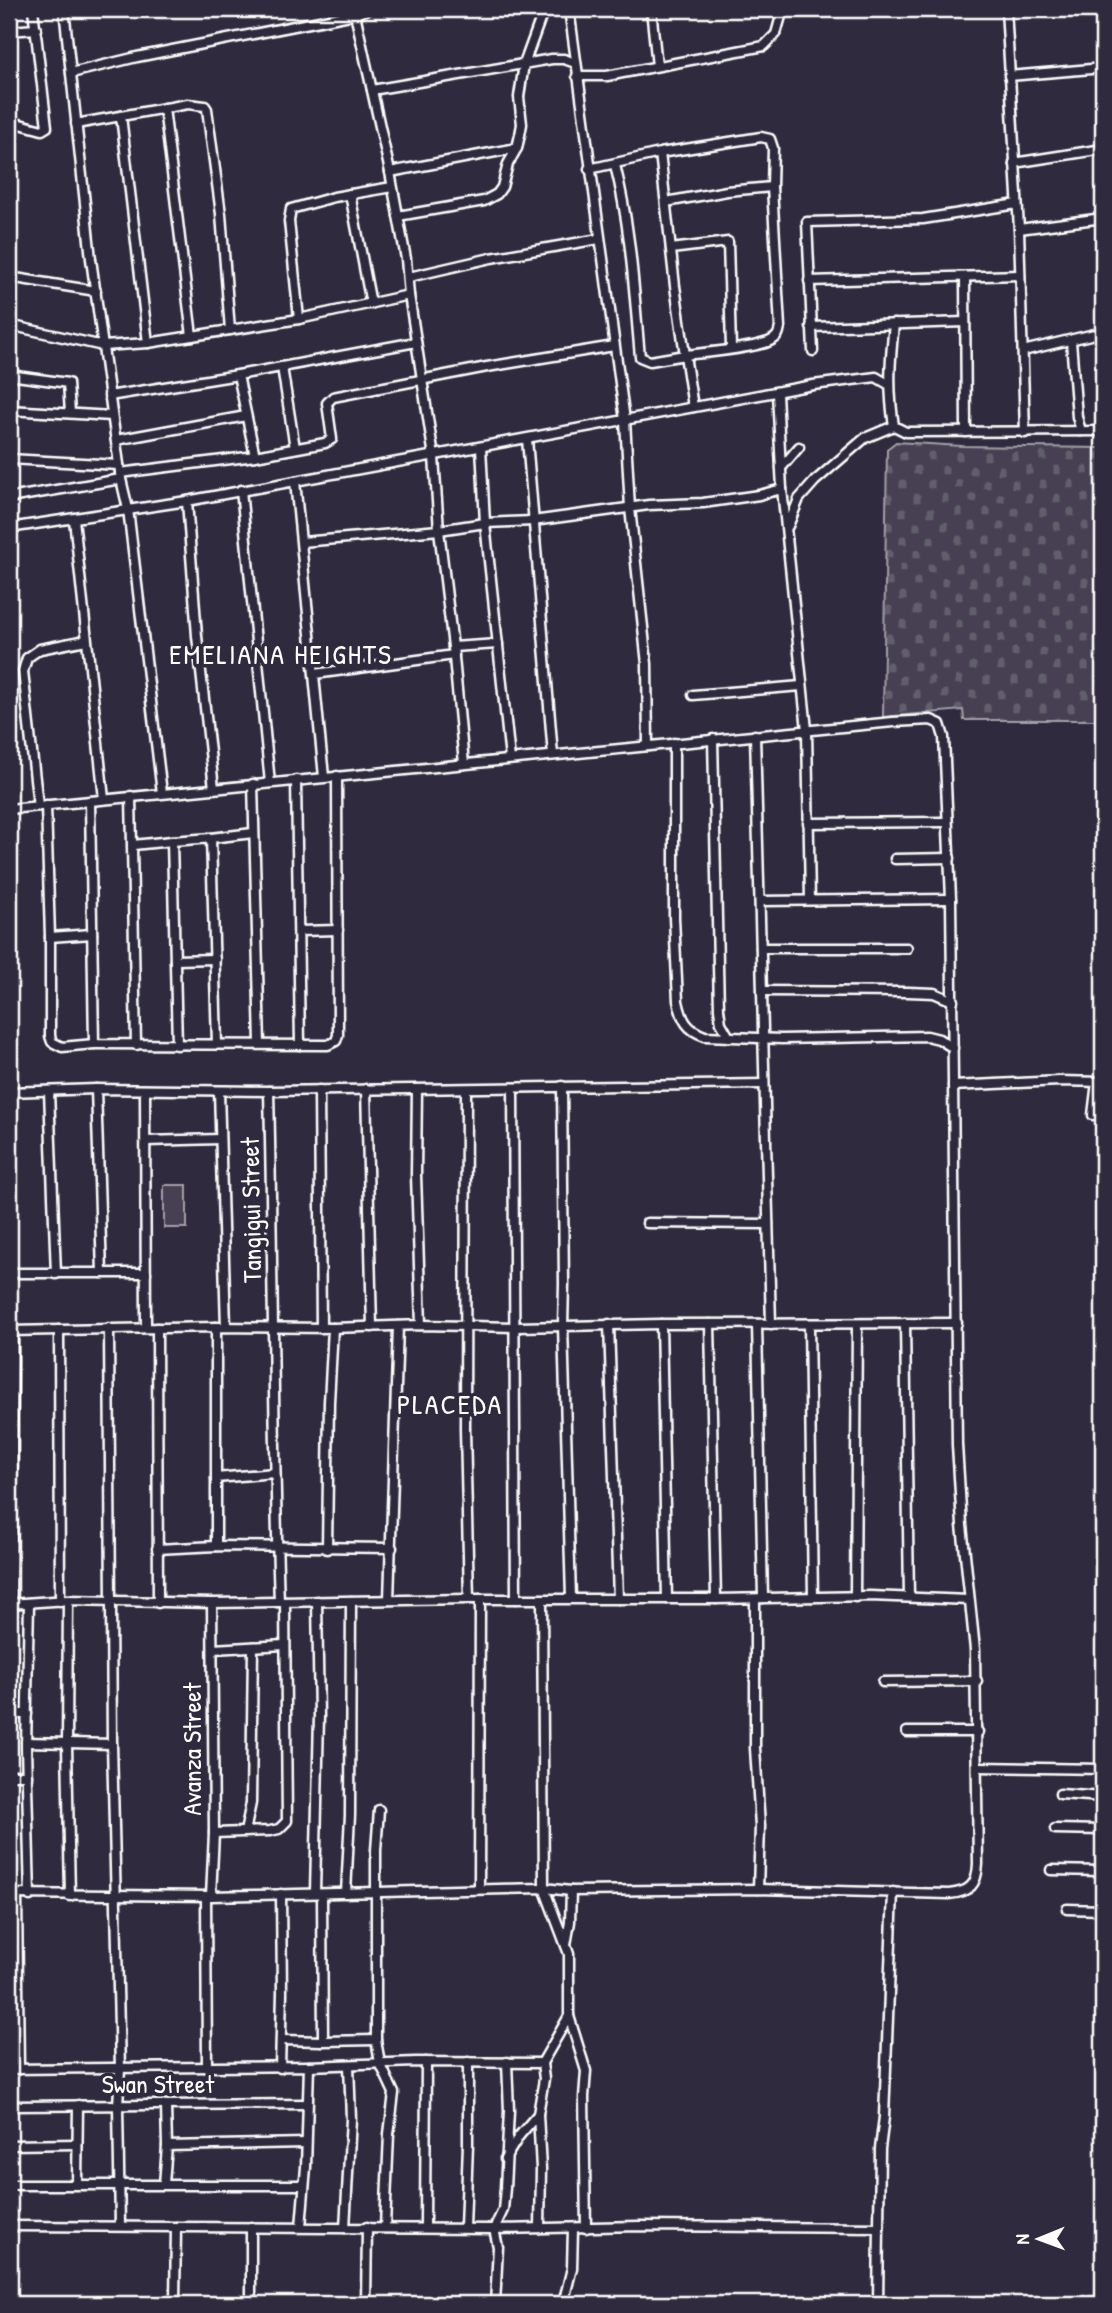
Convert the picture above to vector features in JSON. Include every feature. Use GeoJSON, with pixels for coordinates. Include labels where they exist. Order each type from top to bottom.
{"type":"FeatureCollection","features":[{"type":"Feature","properties":{"kind":"street"},"geometry":{"type":"LineString","coordinates":[[9,121],[42,130],[47,127],[33,9]]}},
{"type":"Feature","properties":{"kind":"street"},"geometry":{"type":"LineString","coordinates":[[64,9],[96,292],[120,472],[128,509],[162,793]]}},
{"type":"Feature","properties":{"kind":"street"},"geometry":{"type":"LineString","coordinates":[[71,73],[369,9]]}},
{"type":"Feature","properties":{"kind":"street"},"geometry":{"type":"LineString","coordinates":[[398,216],[491,199],[502,187],[508,164],[517,148],[522,124],[519,97],[524,64],[544,9]]}},
{"type":"Feature","properties":{"kind":"street"},"geometry":{"type":"LineString","coordinates":[[569,9],[625,420],[630,508],[648,664],[648,746]]}},
{"type":"Feature","properties":{"kind":"street"},"geometry":{"type":"LineString","coordinates":[[651,9],[657,66]]}},
{"type":"Feature","properties":{"kind":"street"},"geometry":{"type":"LineString","coordinates":[[1006,9],[1019,229],[1025,433]]}},
{"type":"Feature","properties":{"kind":"street"},"geometry":{"type":"LineString","coordinates":[[577,76],[597,77],[764,46],[776,34],[781,10]]}},
{"type":"Feature","properties":{"kind":"street"},"geometry":{"type":"LineString","coordinates":[[354,11],[390,172],[408,277],[434,457],[439,530],[464,764]]}},
{"type":"Feature","properties":{"kind":"street"},"geometry":{"type":"LineString","coordinates":[[9,31],[36,29]]}},
{"type":"Feature","properties":{"kind":"street"},"geometry":{"type":"LineString","coordinates":[[372,90],[558,58],[575,63]]}},
{"type":"Feature","properties":{"kind":"street"},"geometry":{"type":"LineString","coordinates":[[1009,76],[1103,68]]}},
{"type":"Feature","properties":{"kind":"street"},"geometry":{"type":"LineString","coordinates":[[76,124],[164,108],[200,105],[207,108],[221,214],[230,330]]}},
{"type":"Feature","properties":{"kind":"street"},"geometry":{"type":"LineString","coordinates":[[164,108],[192,336]]}},
{"type":"Feature","properties":{"kind":"street"},"geometry":{"type":"LineString","coordinates":[[121,116],[148,343]]}},
{"type":"Feature","properties":{"kind":"street"},"geometry":{"type":"LineString","coordinates":[[589,169],[660,153],[765,137],[772,143],[780,327],[779,334],[774,339],[762,344],[650,361],[640,357],[632,259],[623,195],[615,165]]}},
{"type":"Feature","properties":{"kind":"street"},"geometry":{"type":"LineString","coordinates":[[390,172],[517,148]]}},
{"type":"Feature","properties":{"kind":"street"},"geometry":{"type":"LineString","coordinates":[[1014,163],[1103,149]]}},
{"type":"Feature","properties":{"kind":"street"},"geometry":{"type":"LineString","coordinates":[[505,150],[508,164]]}},
{"type":"Feature","properties":{"kind":"street"},"geometry":{"type":"LineString","coordinates":[[660,153],[693,407]]}},
{"type":"Feature","properties":{"kind":"street"},"geometry":{"type":"LineString","coordinates":[[299,318],[290,212],[294,206],[392,187]]}},
{"type":"Feature","properties":{"kind":"street"},"geometry":{"type":"LineString","coordinates":[[666,202],[727,191],[772,187]]}},
{"type":"Feature","properties":{"kind":"street"},"geometry":{"type":"LineString","coordinates":[[350,194],[371,304]]}},
{"type":"Feature","properties":{"kind":"street"},"geometry":{"type":"LineString","coordinates":[[813,351],[807,222],[900,221],[972,213],[1017,204]]}},
{"type":"Feature","properties":{"kind":"street"},"geometry":{"type":"LineString","coordinates":[[1019,229],[1103,218]]}},
{"type":"Feature","properties":{"kind":"street"},"geometry":{"type":"LineString","coordinates":[[408,277],[491,258],[599,239]]}},
{"type":"Feature","properties":{"kind":"street"},"geometry":{"type":"LineString","coordinates":[[671,249],[728,242],[731,348]]}},
{"type":"Feature","properties":{"kind":"street"},"geometry":{"type":"LineString","coordinates":[[809,281],[1020,275]]}},
{"type":"Feature","properties":{"kind":"street"},"geometry":{"type":"LineString","coordinates":[[9,277],[96,292]]}},
{"type":"Feature","properties":{"kind":"street"},"geometry":{"type":"LineString","coordinates":[[965,277],[966,432]]}},
{"type":"Feature","properties":{"kind":"street"},"geometry":{"type":"LineString","coordinates":[[9,325],[103,346],[148,343],[299,318],[409,295]]}},
{"type":"Feature","properties":{"kind":"street"},"geometry":{"type":"LineString","coordinates":[[811,327],[965,322]]}},
{"type":"Feature","properties":{"kind":"street"},"geometry":{"type":"LineString","coordinates":[[894,324],[888,384],[894,426]]}},
{"type":"Feature","properties":{"kind":"street"},"geometry":{"type":"LineString","coordinates":[[1023,351],[1103,332]]}},
{"type":"Feature","properties":{"kind":"street"},"geometry":{"type":"LineString","coordinates":[[1071,341],[1077,417],[1081,431]]}},
{"type":"Feature","properties":{"kind":"street"},"geometry":{"type":"LineString","coordinates":[[109,396],[416,342]]}},
{"type":"Feature","properties":{"kind":"street"},"geometry":{"type":"LineString","coordinates":[[9,498],[120,472],[255,456],[330,442],[332,433],[327,403],[333,397],[614,346]]}},
{"type":"Feature","properties":{"kind":"street"},"geometry":{"type":"LineString","coordinates":[[282,367],[295,448]]}},
{"type":"Feature","properties":{"kind":"street"},"geometry":{"type":"LineString","coordinates":[[9,375],[68,383],[70,413]]}},
{"type":"Feature","properties":{"kind":"street"},"geometry":{"type":"LineString","coordinates":[[238,375],[255,456]]}},
{"type":"Feature","properties":{"kind":"street"},"geometry":{"type":"LineString","coordinates":[[9,528],[187,501],[813,385],[876,377],[888,384]]}},
{"type":"Feature","properties":{"kind":"street"},"geometry":{"type":"LineString","coordinates":[[777,393],[782,489],[807,730],[810,900]]}},
{"type":"Feature","properties":{"kind":"street"},"geometry":{"type":"LineString","coordinates":[[9,410],[112,416]]}},
{"type":"Feature","properties":{"kind":"street"},"geometry":{"type":"LineString","coordinates":[[116,440],[246,416]]}},
{"type":"Feature","properties":{"kind":"street"},"geometry":{"type":"LineString","coordinates":[[787,528],[799,499],[815,481],[865,438],[894,426],[906,432],[1103,431]]}},
{"type":"Feature","properties":{"kind":"street"},"geometry":{"type":"LineString","coordinates":[[527,439],[554,755]]}},
{"type":"Feature","properties":{"kind":"street"},"geometry":{"type":"LineString","coordinates":[[481,447],[485,523],[510,759]]}},
{"type":"Feature","properties":{"kind":"street"},"geometry":{"type":"LineString","coordinates":[[781,468],[799,447]]}},
{"type":"Feature","properties":{"kind":"street"},"geometry":{"type":"LineString","coordinates":[[9,459],[120,472]]}},
{"type":"Feature","properties":{"kind":"street"},"geometry":{"type":"LineString","coordinates":[[295,481],[324,777]]}},
{"type":"Feature","properties":{"kind":"street"},"geometry":{"type":"LineString","coordinates":[[302,542],[439,530],[485,523],[533,521],[649,505],[703,503],[782,489]]}},
{"type":"Feature","properties":{"kind":"street"},"geometry":{"type":"LineString","coordinates":[[241,491],[270,783]]}},
{"type":"Feature","properties":{"kind":"street"},"geometry":{"type":"LineString","coordinates":[[187,501],[197,636],[214,788]]}},
{"type":"Feature","properties":{"kind":"street"},"geometry":{"type":"LineString","coordinates":[[74,519],[104,799]]}},
{"type":"Feature","properties":{"kind":"street"},"geometry":{"type":"LineString","coordinates":[[86,640],[40,649],[27,659],[23,671],[42,806],[50,937],[52,1042],[62,1046],[328,1045],[336,1041],[337,776]]}},
{"type":"Feature","properties":{"kind":"street"},"geometry":{"type":"LineString","coordinates":[[316,674],[498,644]]}},
{"type":"Feature","properties":{"kind":"street"},"geometry":{"type":"LineString","coordinates":[[693,695],[801,686]]}},
{"type":"Feature","properties":{"kind":"street"},"geometry":{"type":"LineString","coordinates":[[9,809],[713,739],[936,720],[943,729],[944,737],[950,858],[958,1484],[974,1633],[978,1732],[976,1881],[972,1887],[959,1893],[758,1889],[571,1891],[544,1888],[209,1896],[13,1894],[19,2069]]}},
{"type":"Feature","properties":{"kind":"street"},"geometry":{"type":"LineString","coordinates":[[755,735],[771,1324]]}},
{"type":"Feature","properties":{"kind":"street"},"geometry":{"type":"LineString","coordinates":[[713,739],[719,1009],[721,1023],[729,1037]]}},
{"type":"Feature","properties":{"kind":"street"},"geometry":{"type":"LineString","coordinates":[[674,743],[674,918],[681,1014],[687,1026],[705,1037],[928,1036],[953,1048]]}},
{"type":"Feature","properties":{"kind":"street"},"geometry":{"type":"LineString","coordinates":[[296,780],[300,1045]]}},
{"type":"Feature","properties":{"kind":"street"},"geometry":{"type":"LineString","coordinates":[[253,784],[260,1044]]}},
{"type":"Feature","properties":{"kind":"street"},"geometry":{"type":"LineString","coordinates":[[131,796],[136,1045]]}},
{"type":"Feature","properties":{"kind":"street"},"geometry":{"type":"LineString","coordinates":[[90,801],[94,1044]]}},
{"type":"Feature","properties":{"kind":"street"},"geometry":{"type":"LineString","coordinates":[[808,823],[947,822]]}},
{"type":"Feature","properties":{"kind":"street"},"geometry":{"type":"LineString","coordinates":[[133,845],[253,833]]}},
{"type":"Feature","properties":{"kind":"street"},"geometry":{"type":"LineString","coordinates":[[211,838],[217,1044]]}},
{"type":"Feature","properties":{"kind":"street"},"geometry":{"type":"LineString","coordinates":[[172,841],[177,1045]]}},
{"type":"Feature","properties":{"kind":"street"},"geometry":{"type":"LineString","coordinates":[[895,859],[950,858]]}},
{"type":"Feature","properties":{"kind":"street"},"geometry":{"type":"LineString","coordinates":[[760,901],[951,898]]}},
{"type":"Feature","properties":{"kind":"street"},"geometry":{"type":"LineString","coordinates":[[299,931],[338,930]]}},
{"type":"Feature","properties":{"kind":"street"},"geometry":{"type":"LineString","coordinates":[[50,937],[92,934]]}},
{"type":"Feature","properties":{"kind":"street"},"geometry":{"type":"LineString","coordinates":[[761,948],[907,948]]}},
{"type":"Feature","properties":{"kind":"street"},"geometry":{"type":"LineString","coordinates":[[175,960],[215,959]]}},
{"type":"Feature","properties":{"kind":"street"},"geometry":{"type":"LineString","coordinates":[[762,991],[934,993],[953,1000]]}},
{"type":"Feature","properties":{"kind":"street"},"geometry":{"type":"LineString","coordinates":[[953,1086],[1100,1082],[1093,1115]]}},
{"type":"Feature","properties":{"kind":"street"},"geometry":{"type":"LineString","coordinates":[[9,1092],[96,1089],[417,1090],[764,1084]]}},
{"type":"Feature","properties":{"kind":"street"},"geometry":{"type":"LineString","coordinates":[[562,1086],[565,1284],[563,1326],[571,1598]]}},
{"type":"Feature","properties":{"kind":"street"},"geometry":{"type":"LineString","coordinates":[[513,1088],[516,1599]]}},
{"type":"Feature","properties":{"kind":"street"},"geometry":{"type":"LineString","coordinates":[[96,1089],[102,1273]]}},
{"type":"Feature","properties":{"kind":"street"},"geometry":{"type":"LineString","coordinates":[[366,1089],[372,1327]]}},
{"type":"Feature","properties":{"kind":"street"},"geometry":{"type":"LineString","coordinates":[[466,1089],[465,1325],[469,1599]]}},
{"type":"Feature","properties":{"kind":"street"},"geometry":{"type":"LineString","coordinates":[[145,1090],[146,1328]]}},
{"type":"Feature","properties":{"kind":"street"},"geometry":{"type":"LineString","coordinates":[[319,1090],[321,1328]]}},
{"type":"Feature","properties":{"kind":"street"},"geometry":{"type":"LineString","coordinates":[[417,1090],[416,1175],[421,1325]]}},
{"type":"Feature","properties":{"kind":"street"},"geometry":{"type":"LineString","coordinates":[[49,1091],[56,1274]]}},
{"type":"Feature","properties":{"kind":"street"},"geometry":{"type":"LineString","coordinates":[[219,1091],[226,1326]]}},
{"type":"Feature","properties":{"kind":"street","name":"Tangigui Street"},"geometry":{"type":"LineString","coordinates":[[214,1833],[279,1829],[287,1821],[284,1645],[274,1473],[275,1328],[269,1091]]}},
{"type":"Feature","properties":{"kind":"street"},"geometry":{"type":"LineString","coordinates":[[146,1141],[220,1139]]}},
{"type":"Feature","properties":{"kind":"street"},"geometry":{"type":"LineString","coordinates":[[646,1223],[768,1224]]}},
{"type":"Feature","properties":{"kind":"street"},"geometry":{"type":"LineString","coordinates":[[9,1265],[9,1273],[146,1273]]}},
{"type":"Feature","properties":{"kind":"street"},"geometry":{"type":"LineString","coordinates":[[905,1322],[909,1597]]}},
{"type":"Feature","properties":{"kind":"street"},"geometry":{"type":"LineString","coordinates":[[957,1323],[609,1324],[516,1327],[421,1325],[333,1328],[226,1326],[11,1331],[10,1604],[64,1600],[212,1603],[480,1598],[716,1600],[909,1597],[969,1600]]}},
{"type":"Feature","properties":{"kind":"street"},"geometry":{"type":"LineString","coordinates":[[609,1324],[618,1599]]}},
{"type":"Feature","properties":{"kind":"street"},"geometry":{"type":"LineString","coordinates":[[661,1324],[667,1599]]}},
{"type":"Feature","properties":{"kind":"street"},"geometry":{"type":"LineString","coordinates":[[710,1324],[716,1600]]}},
{"type":"Feature","properties":{"kind":"street"},"geometry":{"type":"LineString","coordinates":[[757,1324],[759,1599],[755,1748],[760,1826],[758,1889]]}},
{"type":"Feature","properties":{"kind":"street"},"geometry":{"type":"LineString","coordinates":[[809,1324],[813,1597]]}},
{"type":"Feature","properties":{"kind":"street"},"geometry":{"type":"LineString","coordinates":[[855,1597],[857,1324]]}},
{"type":"Feature","properties":{"kind":"street"},"geometry":{"type":"LineString","coordinates":[[389,1600],[398,1326]]}},
{"type":"Feature","properties":{"kind":"street"},"geometry":{"type":"LineString","coordinates":[[216,1327],[216,1546]]}},
{"type":"Feature","properties":{"kind":"street"},"geometry":{"type":"LineString","coordinates":[[109,1328],[120,2226]]}},
{"type":"Feature","properties":{"kind":"street"},"geometry":{"type":"LineString","coordinates":[[157,1328],[158,1603]]}},
{"type":"Feature","properties":{"kind":"street"},"geometry":{"type":"LineString","coordinates":[[327,1549],[333,1328]]}},
{"type":"Feature","properties":{"kind":"street"},"geometry":{"type":"LineString","coordinates":[[60,1331],[70,1896]]}},
{"type":"Feature","properties":{"kind":"street"},"geometry":{"type":"LineString","coordinates":[[216,1478],[274,1473]]}},
{"type":"Feature","properties":{"kind":"street"},"geometry":{"type":"LineString","coordinates":[[157,1549],[216,1546],[392,1548]]}},
{"type":"Feature","properties":{"kind":"street"},"geometry":{"type":"LineString","coordinates":[[479,1889],[480,1598]]}},
{"type":"Feature","properties":{"kind":"street"},"geometry":{"type":"LineString","coordinates":[[542,1600],[544,1888],[566,1945]]}},
{"type":"Feature","properties":{"kind":"street"},"geometry":{"type":"LineString","coordinates":[[317,1601],[318,1894],[323,2041]]}},
{"type":"Feature","properties":{"kind":"street"},"geometry":{"type":"LineString","coordinates":[[346,1893],[351,1601]]}},
{"type":"Feature","properties":{"kind":"street"},"geometry":{"type":"LineString","coordinates":[[29,1603],[26,1742],[30,1896]]}},
{"type":"Feature","properties":{"kind":"street","name":"Avanza Street"},"geometry":{"type":"LineString","coordinates":[[207,2068],[209,1896],[214,1833],[212,1603]]}},
{"type":"Feature","properties":{"kind":"street"},"geometry":{"type":"LineString","coordinates":[[213,1649],[284,1645]]}},
{"type":"Feature","properties":{"kind":"street"},"geometry":{"type":"LineString","coordinates":[[245,1832],[251,1803],[253,1647]]}},
{"type":"Feature","properties":{"kind":"street"},"geometry":{"type":"LineString","coordinates":[[883,1682],[977,1681]]}},
{"type":"Feature","properties":{"kind":"street"},"geometry":{"type":"LineString","coordinates":[[9,1714],[27,1714]]}},
{"type":"Feature","properties":{"kind":"street"},"geometry":{"type":"LineString","coordinates":[[907,1732],[978,1732]]}},
{"type":"Feature","properties":{"kind":"street"},"geometry":{"type":"LineString","coordinates":[[26,1742],[113,1744]]}},
{"type":"Feature","properties":{"kind":"street"},"geometry":{"type":"LineString","coordinates":[[978,1767],[1103,1769]]}},
{"type":"Feature","properties":{"kind":"street"},"geometry":{"type":"LineString","coordinates":[[9,1775],[27,1775]]}},
{"type":"Feature","properties":{"kind":"street"},"geometry":{"type":"LineString","coordinates":[[1060,1794],[1103,1797]]}},
{"type":"Feature","properties":{"kind":"street"},"geometry":{"type":"LineString","coordinates":[[379,1810],[376,2040],[380,2063],[394,2093],[388,2134],[385,2227]]}},
{"type":"Feature","properties":{"kind":"street"},"geometry":{"type":"LineString","coordinates":[[1055,1829],[1103,1830]]}},
{"type":"Feature","properties":{"kind":"street"},"geometry":{"type":"LineString","coordinates":[[1051,1870],[1103,1871]]}},
{"type":"Feature","properties":{"kind":"street"},"geometry":{"type":"LineString","coordinates":[[571,1891],[566,1945],[569,1966],[569,2016],[586,2071],[586,2228]]}},
{"type":"Feature","properties":{"kind":"street"},"geometry":{"type":"LineString","coordinates":[[878,2304],[880,2149],[884,2117],[893,1892]]}},
{"type":"Feature","properties":{"kind":"street"},"geometry":{"type":"LineString","coordinates":[[280,2068],[281,1894]]}},
{"type":"Feature","properties":{"kind":"street"},"geometry":{"type":"LineString","coordinates":[[1067,1909],[1103,1910]]}},
{"type":"Feature","properties":{"kind":"street"},"geometry":{"type":"LineString","coordinates":[[540,2228],[538,2114],[544,2079],[542,2063],[569,2016]]}},
{"type":"Feature","properties":{"kind":"street"},"geometry":{"type":"LineString","coordinates":[[282,2040],[376,2040]]}},
{"type":"Feature","properties":{"kind":"street"},"geometry":{"type":"LineString","coordinates":[[9,2069],[280,2068],[426,2062],[542,2063]]}},
{"type":"Feature","properties":{"kind":"street"},"geometry":{"type":"LineString","coordinates":[[425,2227],[426,2062]]}},
{"type":"Feature","properties":{"kind":"street"},"geometry":{"type":"LineString","coordinates":[[464,2228],[468,2062]]}},
{"type":"Feature","properties":{"kind":"street"},"geometry":{"type":"LineString","coordinates":[[495,2304],[498,2246],[494,2229],[503,2210],[509,2111],[508,2062]]}},
{"type":"Feature","properties":{"kind":"street"},"geometry":{"type":"LineString","coordinates":[[345,2228],[351,2119],[349,2065]]}},
{"type":"Feature","properties":{"kind":"street"},"geometry":{"type":"LineString","coordinates":[[301,2227],[309,2066]]}},
{"type":"Feature","properties":{"kind":"street","name":"Swan Street"},"geometry":{"type":"LineString","coordinates":[[9,2106],[307,2104]]}},
{"type":"Feature","properties":{"kind":"street"},"geometry":{"type":"LineString","coordinates":[[77,2184],[78,2105]]}},
{"type":"Feature","properties":{"kind":"street"},"geometry":{"type":"LineString","coordinates":[[164,2184],[166,2106]]}},
{"type":"Feature","properties":{"kind":"street"},"geometry":{"type":"LineString","coordinates":[[505,2159],[519,2136],[538,2114]]}},
{"type":"Feature","properties":{"kind":"street"},"geometry":{"type":"LineString","coordinates":[[167,2146],[306,2143]]}},
{"type":"Feature","properties":{"kind":"street"},"geometry":{"type":"LineString","coordinates":[[9,2145],[76,2144]]}},
{"type":"Feature","properties":{"kind":"street"},"geometry":{"type":"LineString","coordinates":[[9,2185],[303,2185]]}},
{"type":"Feature","properties":{"kind":"street"},"geometry":{"type":"LineString","coordinates":[[9,2226],[879,2228]]}},
{"type":"Feature","properties":{"kind":"street"},"geometry":{"type":"LineString","coordinates":[[175,2304],[176,2227]]}},
{"type":"Feature","properties":{"kind":"street"},"geometry":{"type":"LineString","coordinates":[[251,2227],[251,2304]]}},
{"type":"Feature","properties":{"kind":"street"},"geometry":{"type":"LineString","coordinates":[[366,2304],[367,2227]]}},
{"type":"Feature","properties":{"kind":"street"},"geometry":{"type":"LineString","coordinates":[[565,2295],[572,2268],[573,2229]]}},
{"type":"Feature","properties":{"kind":"green space"},"geometry":{"type":"Polygon","coordinates":[[[896,442],[1103,448],[1103,720],[964,720],[963,710],[883,717],[887,449],[896,442]]]}},
{"type":"Feature","properties":{"kind":"green space"},"geometry":{"type":"Polygon","coordinates":[[[164,1185],[187,1185],[187,1228],[164,1228],[164,1185]]]}},
{"type":"Feature","properties":{"kind":"district","name":"EMELIANA HEIGHTS"},"geometry":{"type":"Point","coordinates":[281,654]}},
{"type":"Feature","properties":{"kind":"district","name":"PLACEDA"},"geometry":{"type":"Point","coordinates":[450,1404]}}]}
